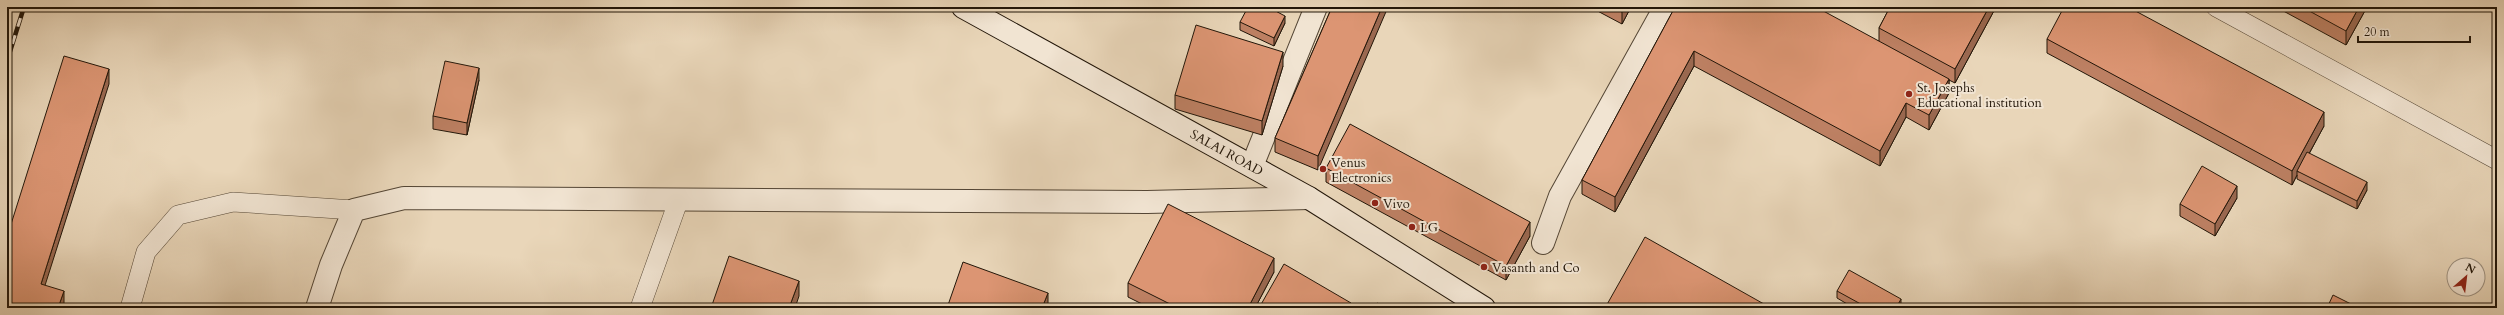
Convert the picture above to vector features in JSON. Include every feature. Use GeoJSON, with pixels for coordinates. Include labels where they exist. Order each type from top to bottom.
{"type":"FeatureCollection","features":[{"type":"Feature","properties":{"kind":"street","name":"SALAI ROAD"},"geometry":{"type":"LineString","coordinates":[[963,7],[1309,198],[1484,308]]}},
{"type":"Feature","properties":{"kind":"street"},"geometry":{"type":"LineString","coordinates":[[1252,166],[1316,7]]}},
{"type":"Feature","properties":{"kind":"street"},"geometry":{"type":"LineString","coordinates":[[1543,243],[1560,196],[1665,7]]}},
{"type":"Feature","properties":{"kind":"street"},"geometry":{"type":"LineString","coordinates":[[317,308],[331,264],[354,210],[404,198],[1147,202],[1309,198]]}},
{"type":"Feature","properties":{"kind":"lane"},"geometry":{"type":"LineString","coordinates":[[2216,7],[2497,160]]}},
{"type":"Feature","properties":{"kind":"lane"},"geometry":{"type":"LineString","coordinates":[[640,308],[679,199]]}},
{"type":"Feature","properties":{"kind":"lane"},"geometry":{"type":"LineString","coordinates":[[130,308],[146,252],[178,215],[233,202],[354,210]]}},
{"type":"Feature","properties":{"kind":"building"},"geometry":{"type":"Polygon","coordinates":[[[1248,7],[1268,7],[1285,16],[1274,38],[1240,22],[1248,7]]]}},
{"type":"Feature","properties":{"kind":"building"},"geometry":{"type":"Polygon","coordinates":[[[1332,7],[1382,7],[1318,156],[1275,138],[1332,7]]]}},
{"type":"Feature","properties":{"kind":"building"},"geometry":{"type":"Polygon","coordinates":[[[1612,7],[1625,7],[1622,12],[1612,7]]]}},
{"type":"Feature","properties":{"kind":"building"},"geometry":{"type":"Polygon","coordinates":[[[1675,7],[1816,7],[1949,79],[1929,115],[1906,103],[1880,151],[1694,51],[1615,197],[1582,180],[1675,7]]]}},
{"type":"Feature","properties":{"kind":"building"},"geometry":{"type":"Polygon","coordinates":[[[1890,7],[1989,7],[1955,69],[1879,28],[1890,7]]]}},
{"type":"Feature","properties":{"kind":"building"},"geometry":{"type":"Polygon","coordinates":[[[2064,7],[2128,7],[2324,112],[2292,171],[2047,39],[2064,7]]]}},
{"type":"Feature","properties":{"kind":"building"},"geometry":{"type":"Polygon","coordinates":[[[2302,7],[2359,7],[2346,31],[2302,7]]]}},
{"type":"Feature","properties":{"kind":"building"},"geometry":{"type":"Polygon","coordinates":[[[1196,25],[1283,52],[1262,121],[1175,95],[1196,25]]]}},
{"type":"Feature","properties":{"kind":"building"},"geometry":{"type":"Polygon","coordinates":[[[64,56],[109,69],[41,284],[64,291],[58,308],[7,308],[7,237],[64,56]]]}},
{"type":"Feature","properties":{"kind":"building"},"geometry":{"type":"Polygon","coordinates":[[[445,61],[479,68],[467,123],[433,116],[445,61]]]}},
{"type":"Feature","properties":{"kind":"building"},"geometry":{"type":"Polygon","coordinates":[[[1350,124],[1530,222],[1506,266],[1326,168],[1350,124]]]}},
{"type":"Feature","properties":{"kind":"building"},"geometry":{"type":"Polygon","coordinates":[[[2307,152],[2367,182],[2357,201],[2297,171],[2307,152]]]}},
{"type":"Feature","properties":{"kind":"building"},"geometry":{"type":"Polygon","coordinates":[[[2202,166],[2237,186],[2215,224],[2180,204],[2202,166]]]}},
{"type":"Feature","properties":{"kind":"building"},"geometry":{"type":"Polygon","coordinates":[[[1168,204],[1274,258],[1248,308],[1178,308],[1128,283],[1168,204]]]}},
{"type":"Feature","properties":{"kind":"building"},"geometry":{"type":"Polygon","coordinates":[[[1645,237],[1771,308],[1605,308],[1645,237]]]}},
{"type":"Feature","properties":{"kind":"building"},"geometry":{"type":"Polygon","coordinates":[[[729,256],[799,281],[789,308],[711,308],[729,256]]]}},
{"type":"Feature","properties":{"kind":"building"},"geometry":{"type":"Polygon","coordinates":[[[963,262],[1048,293],[1042,308],[947,308],[963,262]]]}},
{"type":"Feature","properties":{"kind":"building"},"geometry":{"type":"Polygon","coordinates":[[[1284,264],[1351,303],[1348,308],[1259,308],[1284,264]]]}},
{"type":"Feature","properties":{"kind":"building"},"geometry":{"type":"Polygon","coordinates":[[[1849,270],[1901,299],[1896,308],[1868,308],[1837,291],[1849,270]]]}},
{"type":"Feature","properties":{"kind":"building"},"geometry":{"type":"Polygon","coordinates":[[[2333,295],[2359,308],[2327,308],[2333,295]]]}},
{"type":"Feature","properties":{"kind":"building"},"geometry":{"type":"Polygon","coordinates":[[[1377,303],[1387,308],[1374,308],[1377,303]]]}},
{"type":"Feature","properties":{"kind":"building"},"geometry":{"type":"Polygon","coordinates":[[[1903,304],[1909,308],[1901,308],[1903,304]]]}},
{"type":"Feature","properties":{"kind":"railway"},"geometry":{"type":"LineString","coordinates":[[7,61],[24,7]]}},
{"type":"Feature","properties":{"kind":"place","name":"St. Josephs Educational institution"},"geometry":{"type":"Point","coordinates":[1909,94]}},
{"type":"Feature","properties":{"kind":"place","name":"Venus Electronics"},"geometry":{"type":"Point","coordinates":[1323,169]}},
{"type":"Feature","properties":{"kind":"place","name":"Vivo"},"geometry":{"type":"Point","coordinates":[1375,203]}},
{"type":"Feature","properties":{"kind":"place","name":"LG"},"geometry":{"type":"Point","coordinates":[1412,227]}},
{"type":"Feature","properties":{"kind":"place","name":"Vasanth and Co"},"geometry":{"type":"Point","coordinates":[1484,267]}}]}
